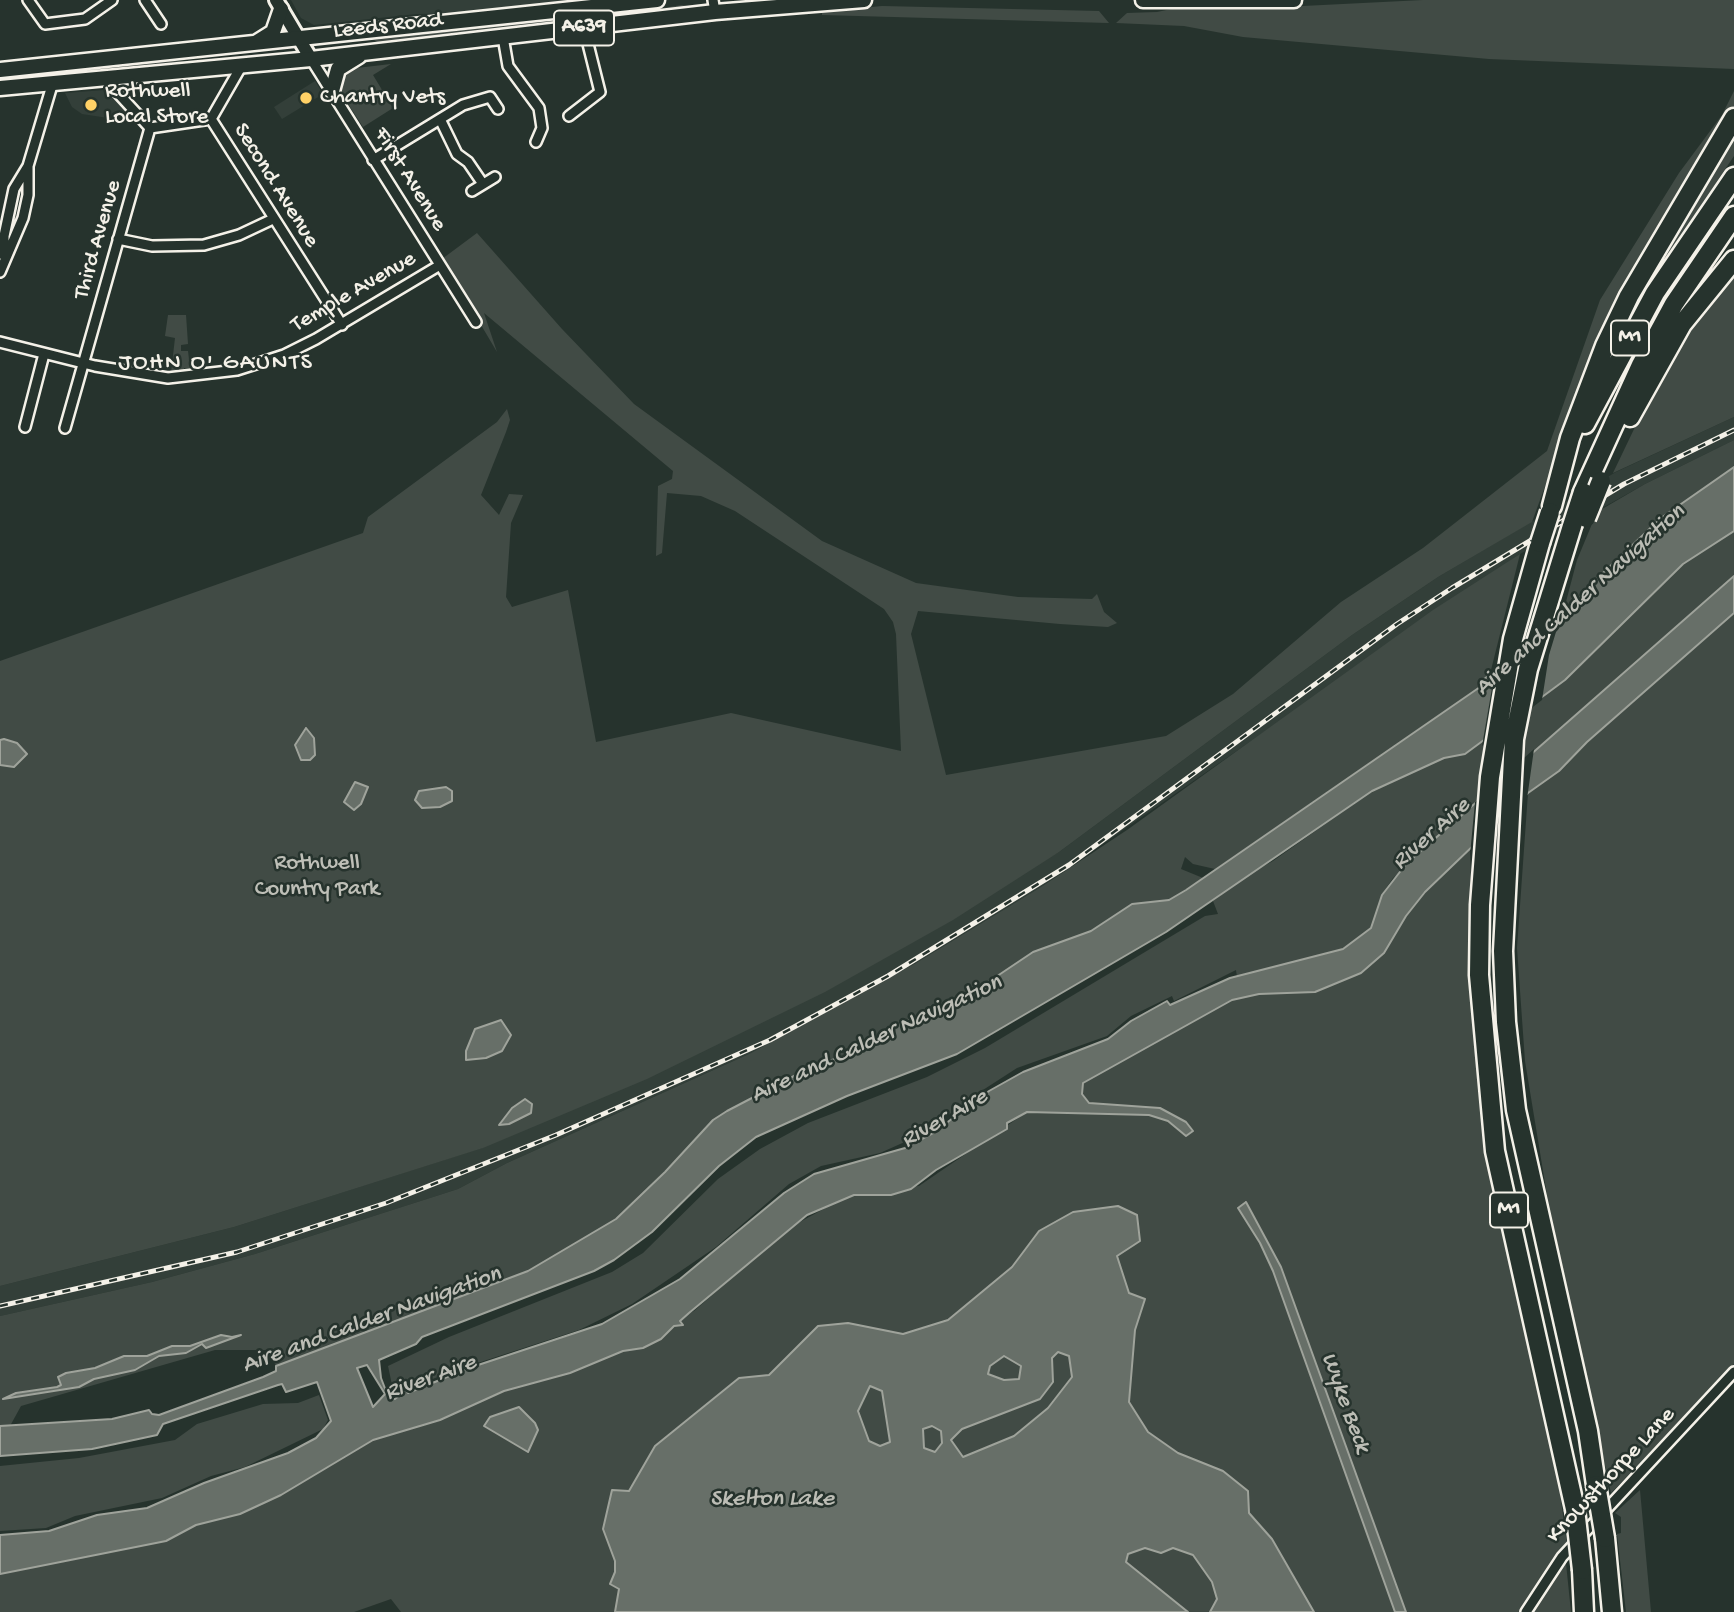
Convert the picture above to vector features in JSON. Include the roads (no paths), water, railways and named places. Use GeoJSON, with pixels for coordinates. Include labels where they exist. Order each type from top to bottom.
{"type":"FeatureCollection","features":[{"type":"Feature","properties":{"kind":"highway","name":"M1"},"geometry":{"type":"LineString","coordinates":[[1584,1612],[1574,1509],[1495,1151],[1479,975],[1480,905],[1490,777],[1513,639],[1570,438],[1605,346],[1629,296],[1734,118]]}},
{"type":"Feature","properties":{"kind":"highway","name":"M1"},"geometry":{"type":"LineString","coordinates":[[1551,509],[1592,409],[1620,354],[1661,283],[1734,177]]}},
{"type":"Feature","properties":{"kind":"highway","name":"M1"},"geometry":{"type":"LineString","coordinates":[[1612,1612],[1605,1538],[1588,1432],[1516,1110],[1506,1022],[1505,883],[1514,738],[1528,668],[1550,595],[1579,522],[1583,492],[1641,365],[1674,304],[1734,216]]}},
{"type":"Feature","properties":{"kind":"highway"},"geometry":{"type":"LineString","coordinates":[[1579,522],[1601,481],[1637,401],[1667,347],[1734,260]]}},
{"type":"Feature","properties":{"kind":"main road","name":"Leeds Road"},"geometry":{"type":"LineString","coordinates":[[0,70],[657,0]]}},
{"type":"Feature","properties":{"kind":"main road","name":"Leeds Road"},"geometry":{"type":"LineString","coordinates":[[0,88],[311,59],[584,28],[714,6],[864,0]]}},
{"type":"Feature","properties":{"kind":"main road"},"geometry":{"type":"LineString","coordinates":[[1143,0],[1294,0]]}},
{"type":"Feature","properties":{"kind":"main road"},"geometry":{"type":"LineString","coordinates":[[253,45],[273,32],[278,5]]}},
{"type":"Feature","properties":{"kind":"main road"},"geometry":{"type":"LineString","coordinates":[[332,92],[331,85],[338,69],[366,52]]}},
{"type":"Feature","properties":{"kind":"street"},"geometry":{"type":"LineString","coordinates":[[28,0],[45,24],[85,19],[112,0]]}},
{"type":"Feature","properties":{"kind":"street"},"geometry":{"type":"LineString","coordinates":[[145,0],[161,24]]}},
{"type":"Feature","properties":{"kind":"street"},"geometry":{"type":"LineString","coordinates":[[278,5],[311,59]]}},
{"type":"Feature","properties":{"kind":"street"},"geometry":{"type":"LineString","coordinates":[[569,116],[600,92],[584,28]]}},
{"type":"Feature","properties":{"kind":"street"},"geometry":{"type":"LineString","coordinates":[[503,37],[508,66],[539,108],[542,128],[536,142]]}},
{"type":"Feature","properties":{"kind":"street","name":"First Avenue"},"geometry":{"type":"LineString","coordinates":[[311,59],[476,322]]}},
{"type":"Feature","properties":{"kind":"street","name":"Second Avenue"},"geometry":{"type":"LineString","coordinates":[[242,65],[211,119],[272,219],[342,325]]}},
{"type":"Feature","properties":{"kind":"street"},"geometry":{"type":"LineString","coordinates":[[103,78],[150,128],[211,119]]}},
{"type":"Feature","properties":{"kind":"street"},"geometry":{"type":"LineString","coordinates":[[4,256],[4,236],[14,189],[28,166],[53,82]]}},
{"type":"Feature","properties":{"kind":"street"},"geometry":{"type":"LineString","coordinates":[[373,160],[463,106],[490,97],[498,109]]}},
{"type":"Feature","properties":{"kind":"street"},"geometry":{"type":"LineString","coordinates":[[440,119],[457,154],[468,162],[483,184]]}},
{"type":"Feature","properties":{"kind":"street","name":"Third Avenue"},"geometry":{"type":"LineString","coordinates":[[65,428],[150,128]]}},
{"type":"Feature","properties":{"kind":"street"},"geometry":{"type":"LineString","coordinates":[[542,128],[553,132]]}},
{"type":"Feature","properties":{"kind":"street"},"geometry":{"type":"LineString","coordinates":[[0,272],[4,256],[23,218],[28,195],[28,166]]}},
{"type":"Feature","properties":{"kind":"street"},"geometry":{"type":"LineString","coordinates":[[472,191],[495,177]]}},
{"type":"Feature","properties":{"kind":"street"},"geometry":{"type":"LineString","coordinates":[[118,239],[152,246],[204,244],[239,235],[272,219]]}},
{"type":"Feature","properties":{"kind":"street","name":"Temple Avenue"},"geometry":{"type":"LineString","coordinates":[[0,341],[85,364],[168,378],[194,377],[237,369],[284,355],[342,325],[440,265]]}},
{"type":"Feature","properties":{"kind":"street"},"geometry":{"type":"LineString","coordinates":[[25,427],[44,354]]}},
{"type":"Feature","properties":{"kind":"street","name":"Knowsthorpe Lane"},"geometry":{"type":"LineString","coordinates":[[1526,1612],[1562,1557],[1734,1372]]}},
{"type":"Feature","properties":{"kind":"water","name":"Aire and Calder Navigation"},"geometry":{"type":"Polygon","coordinates":[[[1734,467],[1734,531],[1683,564],[1565,680],[1465,754],[1444,758],[1372,791],[1166,932],[957,1054],[847,1096],[756,1137],[719,1166],[652,1232],[614,1260],[594,1271],[422,1337],[416,1344],[379,1360],[381,1378],[389,1399],[395,1399],[406,1390],[408,1393],[469,1368],[602,1324],[680,1279],[784,1193],[814,1174],[905,1148],[933,1133],[989,1091],[1023,1072],[1108,1039],[1131,1021],[1167,1001],[1170,1005],[1230,978],[1343,949],[1371,928],[1382,895],[1406,864],[1734,576],[1734,613],[1587,742],[1559,771],[1528,793],[1425,892],[1406,916],[1384,953],[1361,973],[1315,992],[1259,994],[1232,1000],[1083,1083],[1082,1094],[1089,1103],[1160,1108],[1186,1122],[1193,1131],[1186,1136],[1168,1121],[1149,1115],[1027,1112],[1007,1123],[1007,1129],[936,1170],[911,1189],[891,1195],[854,1195],[807,1215],[689,1313],[680,1321],[683,1325],[674,1326],[661,1339],[643,1348],[623,1351],[570,1373],[504,1391],[440,1420],[373,1440],[281,1495],[240,1514],[196,1525],[166,1541],[0,1574],[0,1535],[49,1531],[97,1515],[147,1508],[204,1483],[288,1453],[316,1438],[331,1421],[317,1382],[286,1392],[282,1384],[278,1385],[163,1424],[157,1435],[92,1449],[0,1456],[0,1426],[112,1419],[149,1410],[152,1414],[159,1415],[263,1377],[276,1371],[276,1366],[528,1271],[616,1219],[665,1172],[713,1120],[727,1111],[817,1064],[850,1055],[900,1024],[960,1001],[1033,952],[1091,931],[1132,904],[1169,900],[1186,890],[1480,687],[1483,680],[1572,609],[1584,591],[1661,518],[1734,467]],[[367,1365],[357,1368],[373,1407],[385,1394],[367,1365]]]}},
{"type":"Feature","properties":{"kind":"water"},"geometry":{"type":"Polygon","coordinates":[[[306,728],[314,738],[315,755],[310,760],[301,760],[295,745],[306,728]]]}},
{"type":"Feature","properties":{"kind":"water"},"geometry":{"type":"Polygon","coordinates":[[[0,740],[17,743],[27,754],[14,767],[0,765],[0,740]]]}},
{"type":"Feature","properties":{"kind":"water"},"geometry":{"type":"Polygon","coordinates":[[[355,782],[368,787],[361,804],[354,810],[344,802],[355,782]]]}},
{"type":"Feature","properties":{"kind":"water"},"geometry":{"type":"Polygon","coordinates":[[[446,787],[452,791],[452,801],[440,807],[422,808],[415,800],[419,791],[446,787]]]}},
{"type":"Feature","properties":{"kind":"water"},"geometry":{"type":"Polygon","coordinates":[[[501,1020],[511,1035],[502,1051],[486,1058],[466,1060],[466,1051],[475,1029],[501,1020]]]}},
{"type":"Feature","properties":{"kind":"water"},"geometry":{"type":"Polygon","coordinates":[[[525,1099],[532,1104],[531,1113],[509,1124],[499,1125],[512,1108],[525,1099]]]}},
{"type":"Feature","properties":{"kind":"water"},"geometry":{"type":"Polygon","coordinates":[[[1246,1202],[1281,1267],[1406,1612],[1395,1612],[1273,1271],[1260,1243],[1238,1208],[1246,1202]]]}},
{"type":"Feature","properties":{"kind":"water","name":"Skelton Lake"},"geometry":{"type":"Polygon","coordinates":[[[1118,1206],[1137,1215],[1140,1241],[1117,1256],[1129,1293],[1145,1299],[1135,1330],[1129,1402],[1148,1432],[1178,1453],[1223,1471],[1248,1491],[1249,1513],[1272,1539],[1314,1612],[1210,1612],[1217,1599],[1212,1582],[1193,1555],[1173,1548],[1161,1553],[1145,1548],[1128,1554],[1126,1562],[1188,1612],[615,1612],[619,1589],[610,1584],[615,1572],[615,1561],[603,1529],[612,1490],[629,1491],[655,1446],[739,1378],[769,1375],[818,1326],[848,1323],[903,1334],[948,1320],[1012,1267],[1039,1231],[1073,1212],[1118,1206]],[[1058,1352],[1052,1358],[1053,1382],[1040,1399],[962,1429],[951,1440],[963,1457],[1014,1436],[1048,1408],[1072,1377],[1069,1356],[1058,1352]],[[1004,1356],[990,1366],[988,1374],[1004,1380],[1019,1379],[1021,1366],[1004,1356]],[[870,1386],[858,1411],[869,1441],[880,1446],[890,1442],[882,1391],[870,1386]],[[932,1426],[923,1429],[924,1448],[935,1452],[942,1443],[941,1431],[932,1426]]]}},
{"type":"Feature","properties":{"kind":"water"},"geometry":{"type":"Polygon","coordinates":[[[221,1335],[241,1335],[206,1348],[202,1344],[186,1353],[159,1356],[135,1370],[94,1379],[79,1387],[3,1399],[16,1393],[57,1387],[61,1385],[58,1377],[66,1373],[95,1368],[124,1356],[147,1356],[172,1346],[190,1346],[221,1335]]]}},
{"type":"Feature","properties":{"kind":"water"},"geometry":{"type":"Polygon","coordinates":[[[519,1407],[535,1423],[538,1430],[528,1452],[484,1426],[490,1417],[519,1407]]]}},
{"type":"Feature","properties":{"kind":"railway"},"geometry":{"type":"LineString","coordinates":[[0,1306],[237,1252],[386,1203],[556,1135],[770,1040],[888,976],[1069,865],[1397,624],[1452,588],[1624,484],[1734,430]]}},
{"type":"Feature","properties":{"kind":"place","name":"Chantry Vets"},"geometry":{"type":"Point","coordinates":[306,98]}},
{"type":"Feature","properties":{"kind":"place","name":"Rothwell Local Store"},"geometry":{"type":"Point","coordinates":[91,105]}},
{"type":"Feature","properties":{"kind":"district","name":"JOHN O' GAUNTS"},"geometry":{"type":"Point","coordinates":[216,364]}},
{"type":"Feature","properties":{"kind":"water label","name":"River Aire"},"geometry":{"type":"Point","coordinates":[1432,835]}},
{"type":"Feature","properties":{"kind":"water label","name":"River Aire"},"geometry":{"type":"Point","coordinates":[945,1120]}},
{"type":"Feature","properties":{"kind":"water label","name":"River Aire"},"geometry":{"type":"Point","coordinates":[431,1379]}},
{"type":"Feature","properties":{"kind":"water label","name":"Wyke Beck"},"geometry":{"type":"Point","coordinates":[1344,1403]}},
{"type":"Feature","properties":{"kind":"park label","name":"Rothwell Country Park"},"geometry":{"type":"Point","coordinates":[317,877]}}]}
